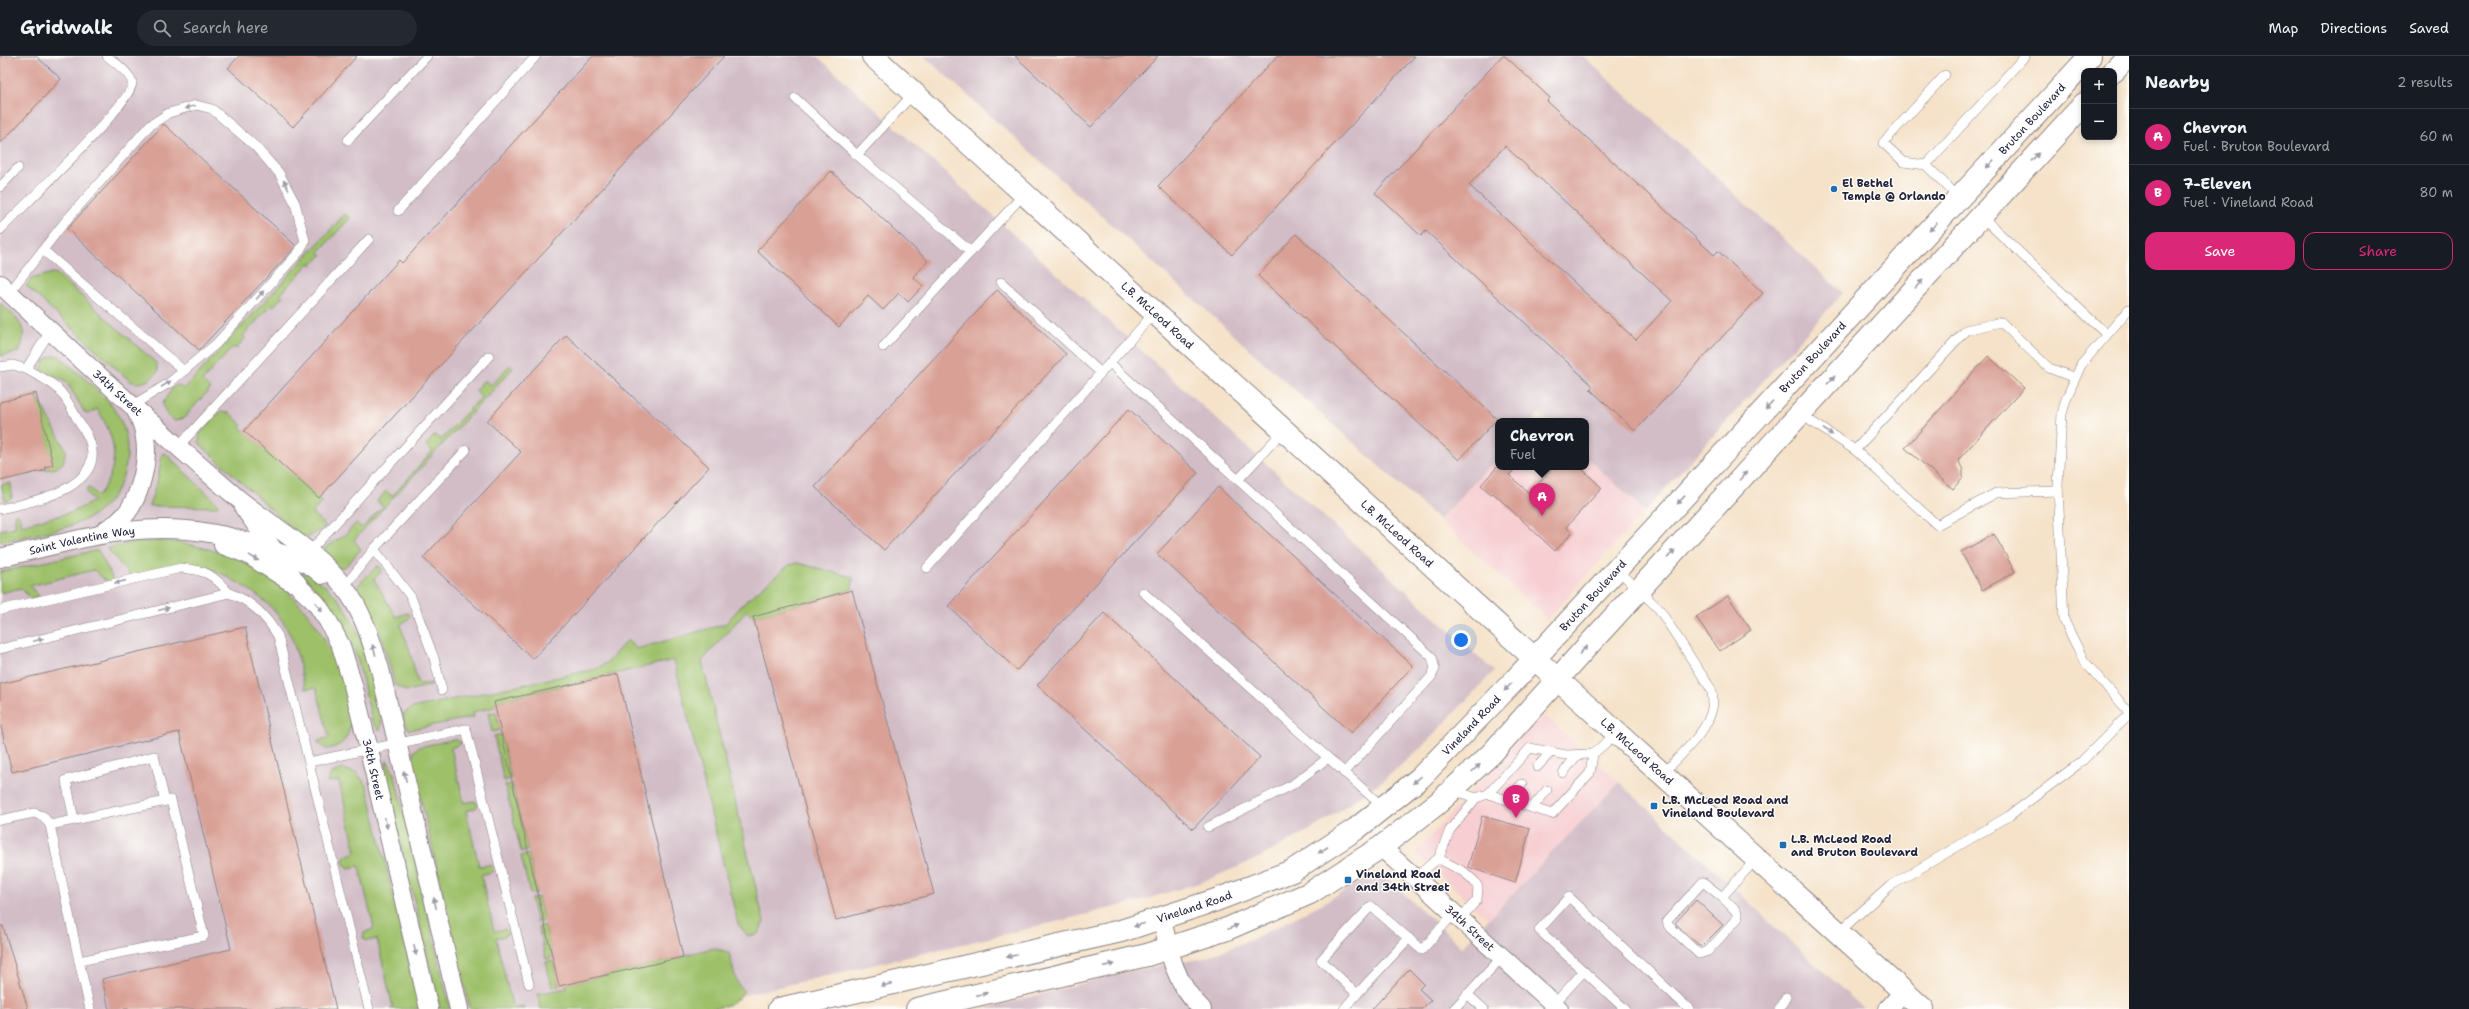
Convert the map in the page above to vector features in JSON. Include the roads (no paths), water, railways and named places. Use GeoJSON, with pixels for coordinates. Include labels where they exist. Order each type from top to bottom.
{"type":"FeatureCollection","features":[{"type":"Feature","properties":{"kind":"street","name":"L.B. McLeod Road"},"geometry":{"type":"LineString","coordinates":[[873,56],[1557,679],[1923,1009]]}},
{"type":"Feature","properties":{"kind":"street"},"geometry":{"type":"LineString","coordinates":[[2117,68],[2128,56]]}},
{"type":"Feature","properties":{"kind":"street","name":"Bruton Boulevard"},"geometry":{"type":"LineString","coordinates":[[1535,659],[1959,198],[2086,57]]}},
{"type":"Feature","properties":{"kind":"street"},"geometry":{"type":"LineString","coordinates":[[917,1009],[1126,961],[1168,949],[1227,929],[1310,892],[1381,847],[1452,789],[1491,754],[1557,679],[2081,107]]}},
{"type":"Feature","properties":{"kind":"street"},"geometry":{"type":"LineString","coordinates":[[1959,198],[1981,216]]}},
{"type":"Feature","properties":{"kind":"street","name":"34th Street"},"geometry":{"type":"LineString","coordinates":[[5,289],[237,498],[310,551],[344,587],[366,624],[380,669],[459,1009]]}},
{"type":"Feature","properties":{"kind":"street"},"geometry":{"type":"LineString","coordinates":[[99,534],[119,521],[131,505],[140,484],[146,439],[142,422],[133,405]]}},
{"type":"Feature","properties":{"kind":"street","name":"34th Street"},"geometry":{"type":"LineString","coordinates":[[237,498],[301,589],[316,604],[328,621],[340,646],[353,685],[369,750],[429,1009]]}},
{"type":"Feature","properties":{"kind":"street","name":"Saint Valentine Way"},"geometry":{"type":"LineString","coordinates":[[165,528],[247,554],[301,589]]}},
{"type":"Feature","properties":{"kind":"street","name":"Saint Valentine Way"},"geometry":{"type":"LineString","coordinates":[[0,558],[99,534],[133,529],[165,528],[216,532]]}},
{"type":"Feature","properties":{"kind":"street","name":"34th Street"},"geometry":{"type":"LineString","coordinates":[[216,532],[273,550],[306,563],[319,572],[335,588],[358,619],[366,624]]}},
{"type":"Feature","properties":{"kind":"street","name":"Vineland Road"},"geometry":{"type":"LineString","coordinates":[[779,1009],[1121,931],[1162,918],[1292,870],[1356,829],[1420,778],[1535,659]]}},
{"type":"Feature","properties":{"kind":"street","name":"34th Street"},"geometry":{"type":"LineString","coordinates":[[1381,847],[1556,1007]]}},
{"type":"Feature","properties":{"kind":"street"},"geometry":{"type":"LineString","coordinates":[[1162,918],[1168,949],[1177,977],[1190,998],[1202,1009]]}},
{"type":"Feature","properties":{"kind":"street"},"geometry":{"type":"LineString","coordinates":[[1888,1009],[1904,991]]}},
{"type":"Feature","properties":{"kind":"lane"},"geometry":{"type":"LineString","coordinates":[[1,227],[17,215],[112,115],[132,88],[132,82],[128,75],[107,56]]}},
{"type":"Feature","properties":{"kind":"lane"},"geometry":{"type":"LineString","coordinates":[[348,140],[427,56]]}},
{"type":"Feature","properties":{"kind":"lane"},"geometry":{"type":"LineString","coordinates":[[398,211],[536,56]]}},
{"type":"Feature","properties":{"kind":"lane"},"geometry":{"type":"LineString","coordinates":[[1926,165],[2025,56]]}},
{"type":"Feature","properties":{"kind":"lane"},"geometry":{"type":"LineString","coordinates":[[1945,75],[1883,143],[1904,162],[1926,165],[1959,198]]}},
{"type":"Feature","properties":{"kind":"lane"},"geometry":{"type":"LineString","coordinates":[[857,155],[914,93]]}},
{"type":"Feature","properties":{"kind":"lane"},"geometry":{"type":"LineString","coordinates":[[795,98],[857,155],[971,252]]}},
{"type":"Feature","properties":{"kind":"lane"},"geometry":{"type":"LineString","coordinates":[[5,289],[43,250],[64,223],[149,126],[169,113],[196,105],[212,109],[256,146],[279,173],[295,203],[305,241],[299,252],[216,344],[184,371],[133,405]]}},
{"type":"Feature","properties":{"kind":"lane"},"geometry":{"type":"LineString","coordinates":[[0,187],[18,168]]}},
{"type":"Feature","properties":{"kind":"lane"},"geometry":{"type":"LineString","coordinates":[[883,347],[1024,194]]}},
{"type":"Feature","properties":{"kind":"lane"},"geometry":{"type":"LineString","coordinates":[[1981,216],[2106,334]]}},
{"type":"Feature","properties":{"kind":"lane"},"geometry":{"type":"LineString","coordinates":[[179,446],[369,239]]}},
{"type":"Feature","properties":{"kind":"lane"},"geometry":{"type":"LineString","coordinates":[[43,250],[184,371]]}},
{"type":"Feature","properties":{"kind":"lane"},"geometry":{"type":"LineString","coordinates":[[1001,282],[1101,374]]}},
{"type":"Feature","properties":{"kind":"lane"},"geometry":{"type":"LineString","coordinates":[[1839,932],[1890,886],[1946,855],[2015,812],[2081,762],[2129,713],[2084,661],[2064,620],[2058,459],[2062,414],[2081,365],[2129,309]]}},
{"type":"Feature","properties":{"kind":"lane"},"geometry":{"type":"LineString","coordinates":[[927,568],[1155,312]]}},
{"type":"Feature","properties":{"kind":"lane"},"geometry":{"type":"LineString","coordinates":[[1855,450],[1966,330],[2000,322],[2049,368],[2075,378]]}},
{"type":"Feature","properties":{"kind":"lane"},"geometry":{"type":"LineString","coordinates":[[26,369],[51,330]]}},
{"type":"Feature","properties":{"kind":"lane"},"geometry":{"type":"LineString","coordinates":[[310,551],[489,356]]}},
{"type":"Feature","properties":{"kind":"lane"},"geometry":{"type":"LineString","coordinates":[[1110,363],[1432,657],[1435,669],[1431,677],[1344,772]]}},
{"type":"Feature","properties":{"kind":"lane"},"geometry":{"type":"LineString","coordinates":[[0,367],[13,365],[26,369],[51,383],[62,393],[88,436],[91,456],[89,466],[82,476],[67,490],[42,500],[0,508]]}},
{"type":"Feature","properties":{"kind":"lane"},"geometry":{"type":"LineString","coordinates":[[1800,414],[1855,450],[1937,525],[1996,493],[2058,491]]}},
{"type":"Feature","properties":{"kind":"lane"},"geometry":{"type":"LineString","coordinates":[[1238,480],[1284,430]]}},
{"type":"Feature","properties":{"kind":"lane"},"geometry":{"type":"LineString","coordinates":[[344,587],[374,549],[466,450]]}},
{"type":"Feature","properties":{"kind":"lane"},"geometry":{"type":"LineString","coordinates":[[374,549],[411,597],[434,658],[442,690]]}},
{"type":"Feature","properties":{"kind":"lane"},"geometry":{"type":"LineString","coordinates":[[0,610],[181,568],[202,570],[214,577],[229,593],[242,598],[258,609],[270,623],[278,636],[369,1009]]}},
{"type":"Feature","properties":{"kind":"lane"},"geometry":{"type":"LineString","coordinates":[[1617,570],[1659,609],[1711,689],[1714,698],[1714,709],[1708,722],[1663,774]]}},
{"type":"Feature","properties":{"kind":"lane"},"geometry":{"type":"LineString","coordinates":[[1143,592],[1383,807]]}},
{"type":"Feature","properties":{"kind":"lane"},"geometry":{"type":"LineString","coordinates":[[0,650],[229,593]]}},
{"type":"Feature","properties":{"kind":"lane"},"geometry":{"type":"LineString","coordinates":[[309,762],[398,745],[466,729],[529,984]]}},
{"type":"Feature","properties":{"kind":"lane"},"geometry":{"type":"LineString","coordinates":[[1488,794],[1552,814],[1590,773],[1593,754],[1617,733]]}},
{"type":"Feature","properties":{"kind":"lane"},"geometry":{"type":"LineString","coordinates":[[1416,878],[1438,860],[1450,830],[1476,798],[1488,794],[1530,748],[1551,752],[1593,754]]}},
{"type":"Feature","properties":{"kind":"lane"},"geometry":{"type":"LineString","coordinates":[[1537,768],[1551,752]]}},
{"type":"Feature","properties":{"kind":"lane"},"geometry":{"type":"LineString","coordinates":[[1563,772],[1578,754]]}},
{"type":"Feature","properties":{"kind":"lane"},"geometry":{"type":"LineString","coordinates":[[74,820],[66,780],[154,756],[165,801]]}},
{"type":"Feature","properties":{"kind":"lane"},"geometry":{"type":"LineString","coordinates":[[1208,827],[1292,785],[1328,758]]}},
{"type":"Feature","properties":{"kind":"lane"},"geometry":{"type":"LineString","coordinates":[[1508,800],[1522,784]]}},
{"type":"Feature","properties":{"kind":"lane"},"geometry":{"type":"LineString","coordinates":[[1452,789],[1476,798]]}},
{"type":"Feature","properties":{"kind":"lane"},"geometry":{"type":"LineString","coordinates":[[1532,808],[1547,790]]}},
{"type":"Feature","properties":{"kind":"lane"},"geometry":{"type":"LineString","coordinates":[[50,825],[171,800],[204,936],[79,962]]}},
{"type":"Feature","properties":{"kind":"lane"},"geometry":{"type":"LineString","coordinates":[[0,820],[34,813],[43,816],[50,825],[90,1009]]}},
{"type":"Feature","properties":{"kind":"lane"},"geometry":{"type":"LineString","coordinates":[[1722,897],[1757,858]]}},
{"type":"Feature","properties":{"kind":"lane"},"geometry":{"type":"LineString","coordinates":[[1357,994],[1321,960],[1371,906],[1422,950],[1457,916],[1477,900],[1478,887],[1464,872],[1448,863],[1438,860]]}},
{"type":"Feature","properties":{"kind":"lane"},"geometry":{"type":"LineString","coordinates":[[1703,882],[1722,897],[1736,911],[1738,918],[1708,952],[1699,954],[1668,926],[1668,921],[1703,882]]}},
{"type":"Feature","properties":{"kind":"lane"},"geometry":{"type":"LineString","coordinates":[[1625,1009],[1539,930],[1569,897],[1689,1009]]}},
{"type":"Feature","properties":{"kind":"lane"},"geometry":{"type":"LineString","coordinates":[[1344,1009],[1409,938]]}},
{"type":"Feature","properties":{"kind":"lane"},"geometry":{"type":"LineString","coordinates":[[1454,1009],[1502,957]]}},
{"type":"Feature","properties":{"kind":"lane"},"geometry":{"type":"LineString","coordinates":[[1556,1007],[1584,971]]}},
{"type":"Feature","properties":{"kind":"lane"},"geometry":{"type":"LineString","coordinates":[[1467,994],[1484,1009]]}},
{"type":"Feature","properties":{"kind":"lane"},"geometry":{"type":"LineString","coordinates":[[1779,1009],[1786,997]]}},
{"type":"Feature","properties":{"kind":"place","name":"El Bethel Temple @ Orlando"},"geometry":{"type":"Point","coordinates":[1834,189]}},
{"type":"Feature","properties":{"kind":"place","name":"Chevron"},"geometry":{"type":"Point","coordinates":[1542,516]}},
{"type":"Feature","properties":{"kind":"place","name":"L.B. McLeod Road and Vineland Boulevard"},"geometry":{"type":"Point","coordinates":[1654,806]}},
{"type":"Feature","properties":{"kind":"place","name":"7-Eleven"},"geometry":{"type":"Point","coordinates":[1516,818]}},
{"type":"Feature","properties":{"kind":"place","name":"L.B. McLeod Road and Bruton Boulevard"},"geometry":{"type":"Point","coordinates":[1783,845]}},
{"type":"Feature","properties":{"kind":"place","name":"Vineland Road and 34th Street"},"geometry":{"type":"Point","coordinates":[1348,880]}}]}
